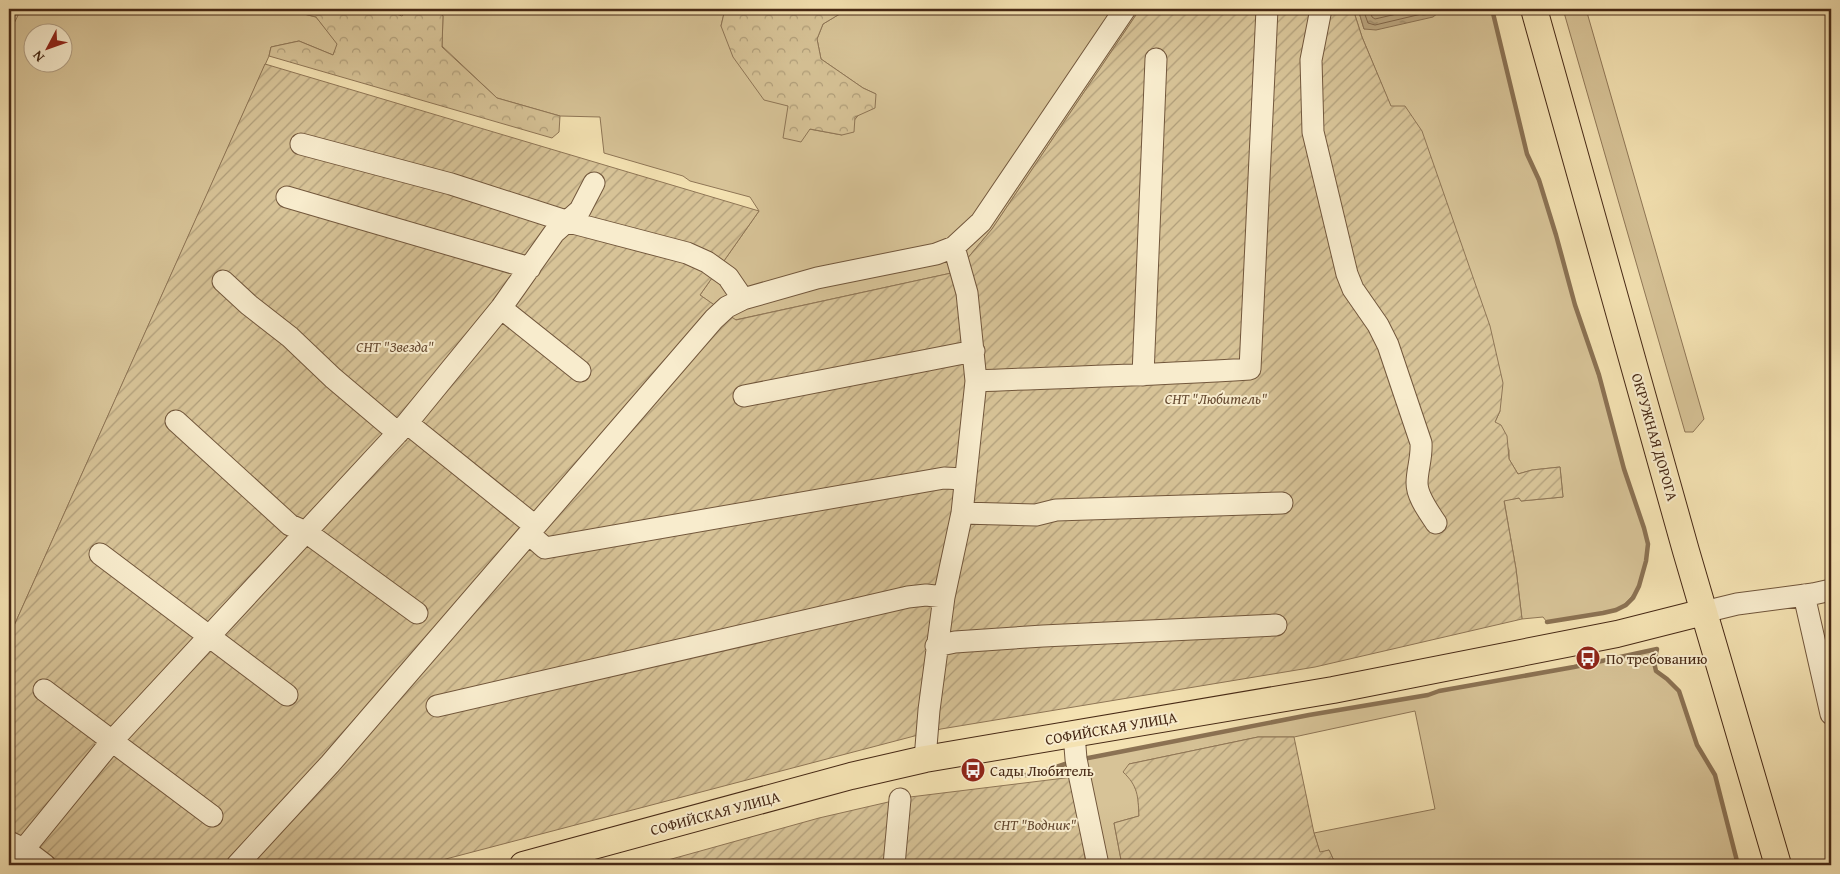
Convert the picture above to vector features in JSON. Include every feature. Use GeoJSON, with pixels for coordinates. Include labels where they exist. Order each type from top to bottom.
{"type":"FeatureCollection","features":[{"type":"Feature","properties":{"kind":"main road","name":"ОКРУЖНАЯ ДОРОГА"},"geometry":{"type":"LineString","coordinates":[[1534,9],[1704,612],[1778,865]]}},
{"type":"Feature","properties":{"kind":"main road","name":"СОФИЙСКАЯ УЛИЦА"},"geometry":{"type":"LineString","coordinates":[[523,865],[851,776],[925,759],[1333,690],[1617,634],[1704,612]]}},
{"type":"Feature","properties":{"kind":"street"},"geometry":{"type":"LineString","coordinates":[[237,865],[330,764],[726,307],[743,299],[817,278],[936,254],[954,247],[981,222],[1125,9]]}},
{"type":"Feature","properties":{"kind":"street"},"geometry":{"type":"LineString","coordinates":[[976,381],[1078,376],[1143,376],[1250,370],[1267,9]]}},
{"type":"Feature","properties":{"kind":"street"},"geometry":{"type":"LineString","coordinates":[[1321,9],[1311,60],[1313,132],[1347,274],[1353,289],[1378,325],[1388,345],[1421,443],[1422,455],[1417,484],[1420,496],[1436,523]]}},
{"type":"Feature","properties":{"kind":"street"},"geometry":{"type":"LineString","coordinates":[[1143,376],[1156,59]]}},
{"type":"Feature","properties":{"kind":"street"},"geometry":{"type":"LineString","coordinates":[[301,144],[451,184],[569,222],[687,253],[707,262],[728,277],[743,299]]}},
{"type":"Feature","properties":{"kind":"street"},"geometry":{"type":"LineString","coordinates":[[45,865],[15,852],[112,740],[402,428],[501,308],[554,233],[569,222],[580,210],[594,183]]}},
{"type":"Feature","properties":{"kind":"street"},"geometry":{"type":"LineString","coordinates":[[287,197],[530,268]]}},
{"type":"Feature","properties":{"kind":"street"},"geometry":{"type":"LineString","coordinates":[[925,759],[936,646],[944,597],[962,513],[976,381],[967,293],[954,247]]}},
{"type":"Feature","properties":{"kind":"street"},"geometry":{"type":"LineString","coordinates":[[223,281],[249,305],[290,337],[333,378],[402,428],[532,530],[545,548],[944,478],[965,479]]}},
{"type":"Feature","properties":{"kind":"street"},"geometry":{"type":"LineString","coordinates":[[501,308],[580,371]]}},
{"type":"Feature","properties":{"kind":"street"},"geometry":{"type":"LineString","coordinates":[[744,396],[974,351]]}},
{"type":"Feature","properties":{"kind":"street"},"geometry":{"type":"LineString","coordinates":[[176,421],[290,525],[306,532],[417,613]]}},
{"type":"Feature","properties":{"kind":"street"},"geometry":{"type":"LineString","coordinates":[[962,513],[1036,515],[1056,510],[1282,503]]}},
{"type":"Feature","properties":{"kind":"street"},"geometry":{"type":"LineString","coordinates":[[100,554],[287,695]]}},
{"type":"Feature","properties":{"kind":"street"},"geometry":{"type":"LineString","coordinates":[[1704,612],[1737,604],[1831,590]]}},
{"type":"Feature","properties":{"kind":"street"},"geometry":{"type":"LineString","coordinates":[[437,706],[908,597],[926,595],[944,597]]}},
{"type":"Feature","properties":{"kind":"street"},"geometry":{"type":"LineString","coordinates":[[1804,595],[1831,714]]}},
{"type":"Feature","properties":{"kind":"street"},"geometry":{"type":"LineString","coordinates":[[936,646],[954,642],[1043,636],[1276,625]]}},
{"type":"Feature","properties":{"kind":"street"},"geometry":{"type":"LineString","coordinates":[[44,690],[212,816]]}},
{"type":"Feature","properties":{"kind":"street"},"geometry":{"type":"LineString","coordinates":[[1074,734],[1076,759],[1098,865]]}},
{"type":"Feature","properties":{"kind":"street"},"geometry":{"type":"LineString","coordinates":[[894,865],[900,800]]}},
{"type":"Feature","properties":{"kind":"green space"},"geometry":{"type":"Polygon","coordinates":[[[9,9],[284,9],[316,17],[338,44],[333,55],[299,41],[271,47],[269,56],[9,637],[9,9]]]}},
{"type":"Feature","properties":{"kind":"green space"},"geometry":{"type":"Polygon","coordinates":[[[9,9],[21,9],[9,34],[9,9]]]}},
{"type":"Feature","properties":{"kind":"green space"},"geometry":{"type":"Polygon","coordinates":[[[284,9],[382,9],[402,16],[408,9],[438,9],[443,16],[442,47],[497,98],[560,116],[559,132],[552,138],[269,56],[271,47],[299,41],[333,55],[337,44],[316,17],[284,9]]]}},
{"type":"Feature","properties":{"kind":"green space"},"geometry":{"type":"Polygon","coordinates":[[[438,9],[725,9],[721,26],[809,129],[842,135],[876,94],[863,88],[821,59],[817,39],[823,24],[848,9],[1140,9],[992,229],[956,272],[735,320],[700,295],[759,211],[750,197],[690,181],[683,176],[604,153],[600,117],[560,116],[497,98],[442,46],[443,16],[438,9]]]}},
{"type":"Feature","properties":{"kind":"green space"},"geometry":{"type":"Polygon","coordinates":[[[725,9],[848,9],[823,24],[817,39],[821,59],[863,88],[876,94],[875,108],[855,117],[854,132],[842,135],[810,129],[801,142],[783,138],[788,106],[764,100],[733,57],[721,26],[725,9]]]}},
{"type":"Feature","properties":{"kind":"green space","name":"СНТ \"Любитель\""},"geometry":{"type":"Polygon","coordinates":[[[1140,9],[1353,9],[1362,37],[1391,106],[1405,106],[1422,131],[1490,326],[1503,383],[1500,411],[1495,422],[1501,425],[1507,436],[1509,459],[1518,474],[1532,470],[1560,467],[1563,497],[1521,501],[1519,498],[1504,501],[1516,569],[1522,619],[1315,667],[941,729],[423,865],[9,865],[9,637],[265,64],[759,211],[700,295],[736,320],[956,272],[992,229],[1140,9]]]}},
{"type":"Feature","properties":{"kind":"green space"},"geometry":{"type":"Polygon","coordinates":[[[1353,9],[1358,9],[1364,29],[1443,9],[1492,9],[1529,158],[1542,192],[1612,423],[1625,473],[1644,526],[1647,555],[1643,574],[1636,591],[1624,605],[1616,610],[1547,622],[1543,617],[1522,619],[1516,569],[1504,500],[1520,498],[1521,501],[1563,497],[1560,467],[1532,470],[1518,474],[1509,459],[1509,450],[1495,422],[1500,411],[1391,107],[1362,37],[1353,9]]]}},
{"type":"Feature","properties":{"kind":"green space"},"geometry":{"type":"Polygon","coordinates":[[[1563,9],[1586,9],[1704,419],[1693,432],[1685,432],[1563,9]]]}},
{"type":"Feature","properties":{"kind":"green space"},"geometry":{"type":"Polygon","coordinates":[[[1657,649],[1654,662],[1656,671],[1679,691],[1697,745],[1715,775],[1738,865],[1336,865],[1329,850],[1320,853],[1314,833],[1435,809],[1415,711],[1294,737],[1258,737],[1129,764],[1132,780],[1138,795],[1139,816],[1114,823],[1122,865],[1105,865],[1085,774],[1088,757],[1309,715],[1428,695],[1439,691],[1574,667],[1657,649]]]}},
{"type":"Feature","properties":{"kind":"green space"},"geometry":{"type":"Polygon","coordinates":[[[1258,737],[1294,737],[1314,833],[1320,852],[1329,850],[1336,865],[1122,865],[1114,823],[1139,816],[1136,792],[1132,782],[1123,772],[1129,764],[1258,737]]]}},
{"type":"Feature","properties":{"kind":"green space","name":"СНТ \"Водник\""},"geometry":{"type":"Polygon","coordinates":[[[1073,777],[1086,865],[650,865],[819,818],[910,797],[1073,777]]]}},
{"type":"Feature","properties":{"kind":"water"},"geometry":{"type":"Polygon","coordinates":[[[1358,9],[1443,9],[1433,17],[1376,30],[1364,29],[1358,9]]]}},
{"type":"Feature","properties":{"kind":"waterway"},"geometry":{"type":"LineString","coordinates":[[1492,9],[1527,154],[1539,180],[1575,305],[1599,375],[1624,469],[1648,544],[1646,561],[1639,586],[1633,598],[1626,605],[1603,613],[1547,622]]}},
{"type":"Feature","properties":{"kind":"waterway"},"geometry":{"type":"LineString","coordinates":[[1083,759],[1309,715],[1428,695],[1439,691],[1574,667],[1657,649],[1654,662],[1656,671],[1679,691],[1697,745],[1715,775],[1738,865]]}},
{"type":"Feature","properties":{"kind":"waterway"},"geometry":{"type":"LineString","coordinates":[[1020,776],[1038,773],[1071,762]]}},
{"type":"Feature","properties":{"kind":"place","name":"По требованию"},"geometry":{"type":"Point","coordinates":[1588,658]}},
{"type":"Feature","properties":{"kind":"place","name":"Сады Любитель"},"geometry":{"type":"Point","coordinates":[973,770]}},
{"type":"Feature","properties":{"kind":"park label","name":"СНТ \"Звезда\""},"geometry":{"type":"Point","coordinates":[395,346]}}]}
